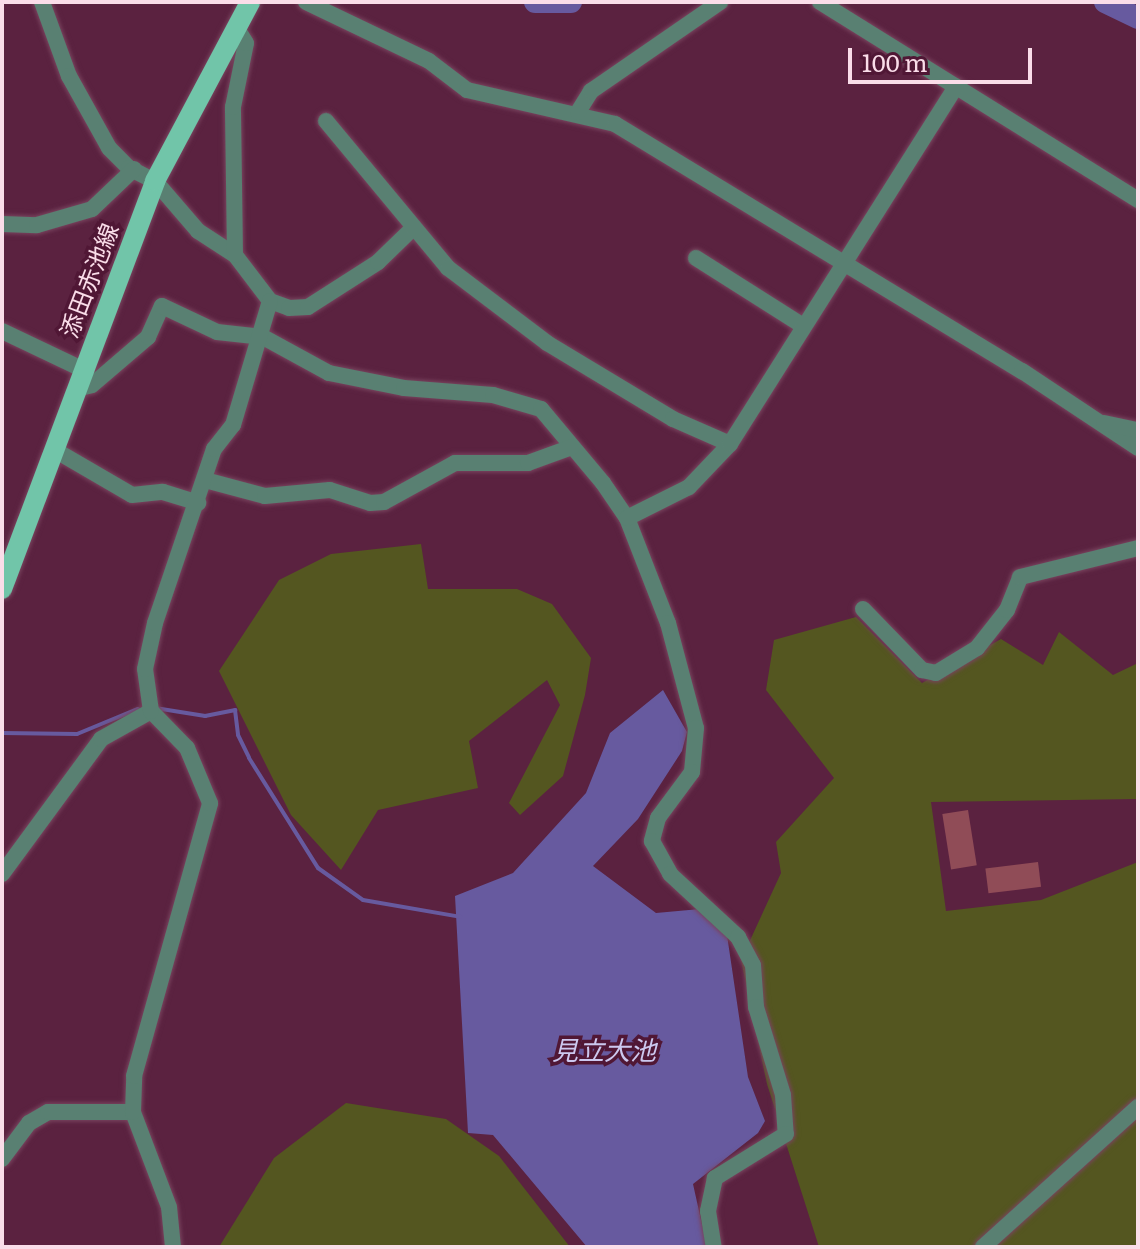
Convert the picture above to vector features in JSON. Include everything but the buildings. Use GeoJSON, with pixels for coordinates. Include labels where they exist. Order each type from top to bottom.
{"type":"FeatureCollection","features":[{"type":"Feature","properties":{"kind":"main road","name":"添田赤池線"},"geometry":{"type":"LineString","coordinates":[[3,586],[155,181],[249,2]]}},
{"type":"Feature","properties":{"kind":"street"},"geometry":{"type":"LineString","coordinates":[[42,2],[69,76],[109,148],[134,169],[155,181],[198,231],[235,255],[270,301],[289,308],[308,307],[378,262],[412,229]]}},
{"type":"Feature","properties":{"kind":"street"},"geometry":{"type":"LineString","coordinates":[[306,2],[429,61],[467,90],[532,108],[578,112],[615,124],[846,264],[1138,448]]}},
{"type":"Feature","properties":{"kind":"street"},"geometry":{"type":"LineString","coordinates":[[578,112],[591,91],[720,2]]}},
{"type":"Feature","properties":{"kind":"street"},"geometry":{"type":"LineString","coordinates":[[820,2],[1138,200]]}},
{"type":"Feature","properties":{"kind":"street"},"geometry":{"type":"LineString","coordinates":[[235,255],[233,107],[246,43],[236,27]]}},
{"type":"Feature","properties":{"kind":"street"},"geometry":{"type":"LineString","coordinates":[[216,62],[240,74]]}},
{"type":"Feature","properties":{"kind":"street"},"geometry":{"type":"LineString","coordinates":[[627,518],[689,487],[730,444],[956,87]]}},
{"type":"Feature","properties":{"kind":"street"},"geometry":{"type":"LineString","coordinates":[[326,121],[412,229],[448,268],[547,343],[673,419],[730,444]]}},
{"type":"Feature","properties":{"kind":"street"},"geometry":{"type":"LineString","coordinates":[[2,224],[37,225],[92,209],[134,169]]}},
{"type":"Feature","properties":{"kind":"street"},"geometry":{"type":"LineString","coordinates":[[696,258],[803,326]]}},
{"type":"Feature","properties":{"kind":"street"},"geometry":{"type":"LineString","coordinates":[[173,1247],[169,1207],[133,1112],[134,1076],[160,968],[210,803],[187,748],[151,711],[145,669],[155,623],[214,449],[233,425],[263,337],[270,301]]}},
{"type":"Feature","properties":{"kind":"street"},"geometry":{"type":"LineString","coordinates":[[2,331],[92,385],[148,337],[162,306],[217,332],[263,337],[329,373],[404,388],[493,395],[541,409],[572,447],[627,518],[678,651],[696,728],[692,772],[658,818],[652,841],[670,874],[738,937],[753,965],[756,1007],[787,1129],[715,1178],[708,1211],[714,1247]]}},
{"type":"Feature","properties":{"kind":"street"},"geometry":{"type":"LineString","coordinates":[[1098,423],[1138,430]]}},
{"type":"Feature","properties":{"kind":"street"},"geometry":{"type":"LineString","coordinates":[[205,480],[265,496],[339,491],[370,503],[384,502],[455,463],[528,463],[572,447]]}},
{"type":"Feature","properties":{"kind":"street"},"geometry":{"type":"LineString","coordinates":[[53,449],[132,495],[163,492],[198,503]]}},
{"type":"Feature","properties":{"kind":"street"},"geometry":{"type":"LineString","coordinates":[[863,609],[922,670],[936,673],[977,648],[1007,610],[1020,577],[1138,548]]}},
{"type":"Feature","properties":{"kind":"street"},"geometry":{"type":"LineString","coordinates":[[2,874],[101,739],[151,711]]}},
{"type":"Feature","properties":{"kind":"street"},"geometry":{"type":"LineString","coordinates":[[983,1247],[1138,1107]]}},
{"type":"Feature","properties":{"kind":"street"},"geometry":{"type":"LineString","coordinates":[[2,1159],[29,1123],[48,1112],[133,1112]]}},
{"type":"Feature","properties":{"kind":"shaded area"},"geometry":{"type":"Polygon","coordinates":[[[421,544],[428,589],[517,589],[552,604],[591,658],[585,695],[563,776],[520,815],[509,803],[560,705],[547,680],[469,741],[478,788],[378,810],[341,870],[291,815],[219,671],[279,580],[331,554],[421,544]]]}},
{"type":"Feature","properties":{"kind":"shaded area"},"geometry":{"type":"Polygon","coordinates":[[[856,617],[922,683],[1001,639],[1043,665],[1059,632],[1113,675],[1138,663],[1138,799],[931,802],[946,911],[1041,900],[1138,862],[1138,1247],[819,1247],[767,1084],[741,960],[781,873],[776,842],[834,778],[766,690],[774,640],[856,617]]]}},
{"type":"Feature","properties":{"kind":"shaded area"},"geometry":{"type":"Polygon","coordinates":[[[346,1103],[446,1119],[499,1156],[570,1247],[219,1247],[274,1158],[346,1103]]]}},
{"type":"Feature","properties":{"kind":"water","name":"見立大池"},"geometry":{"type":"Polygon","coordinates":[[[663,690],[687,732],[682,751],[638,819],[593,866],[656,913],[700,909],[727,935],[748,1077],[765,1121],[758,1133],[693,1184],[707,1247],[587,1247],[493,1135],[468,1133],[455,896],[513,873],[586,793],[610,733],[663,690]]]}},
{"type":"Feature","properties":{"kind":"waterway"},"geometry":{"type":"LineString","coordinates":[[535,2],[571,2]]}},
{"type":"Feature","properties":{"kind":"waterway"},"geometry":{"type":"LineString","coordinates":[[1105,2],[1138,18]]}},
{"type":"Feature","properties":{"kind":"waterway"},"geometry":{"type":"LineString","coordinates":[[155,708],[205,716],[235,710],[238,735],[249,758],[318,868],[363,900],[461,917]]}},
{"type":"Feature","properties":{"kind":"waterway"},"geometry":{"type":"LineString","coordinates":[[2,733],[77,734],[138,709]]}}]}
